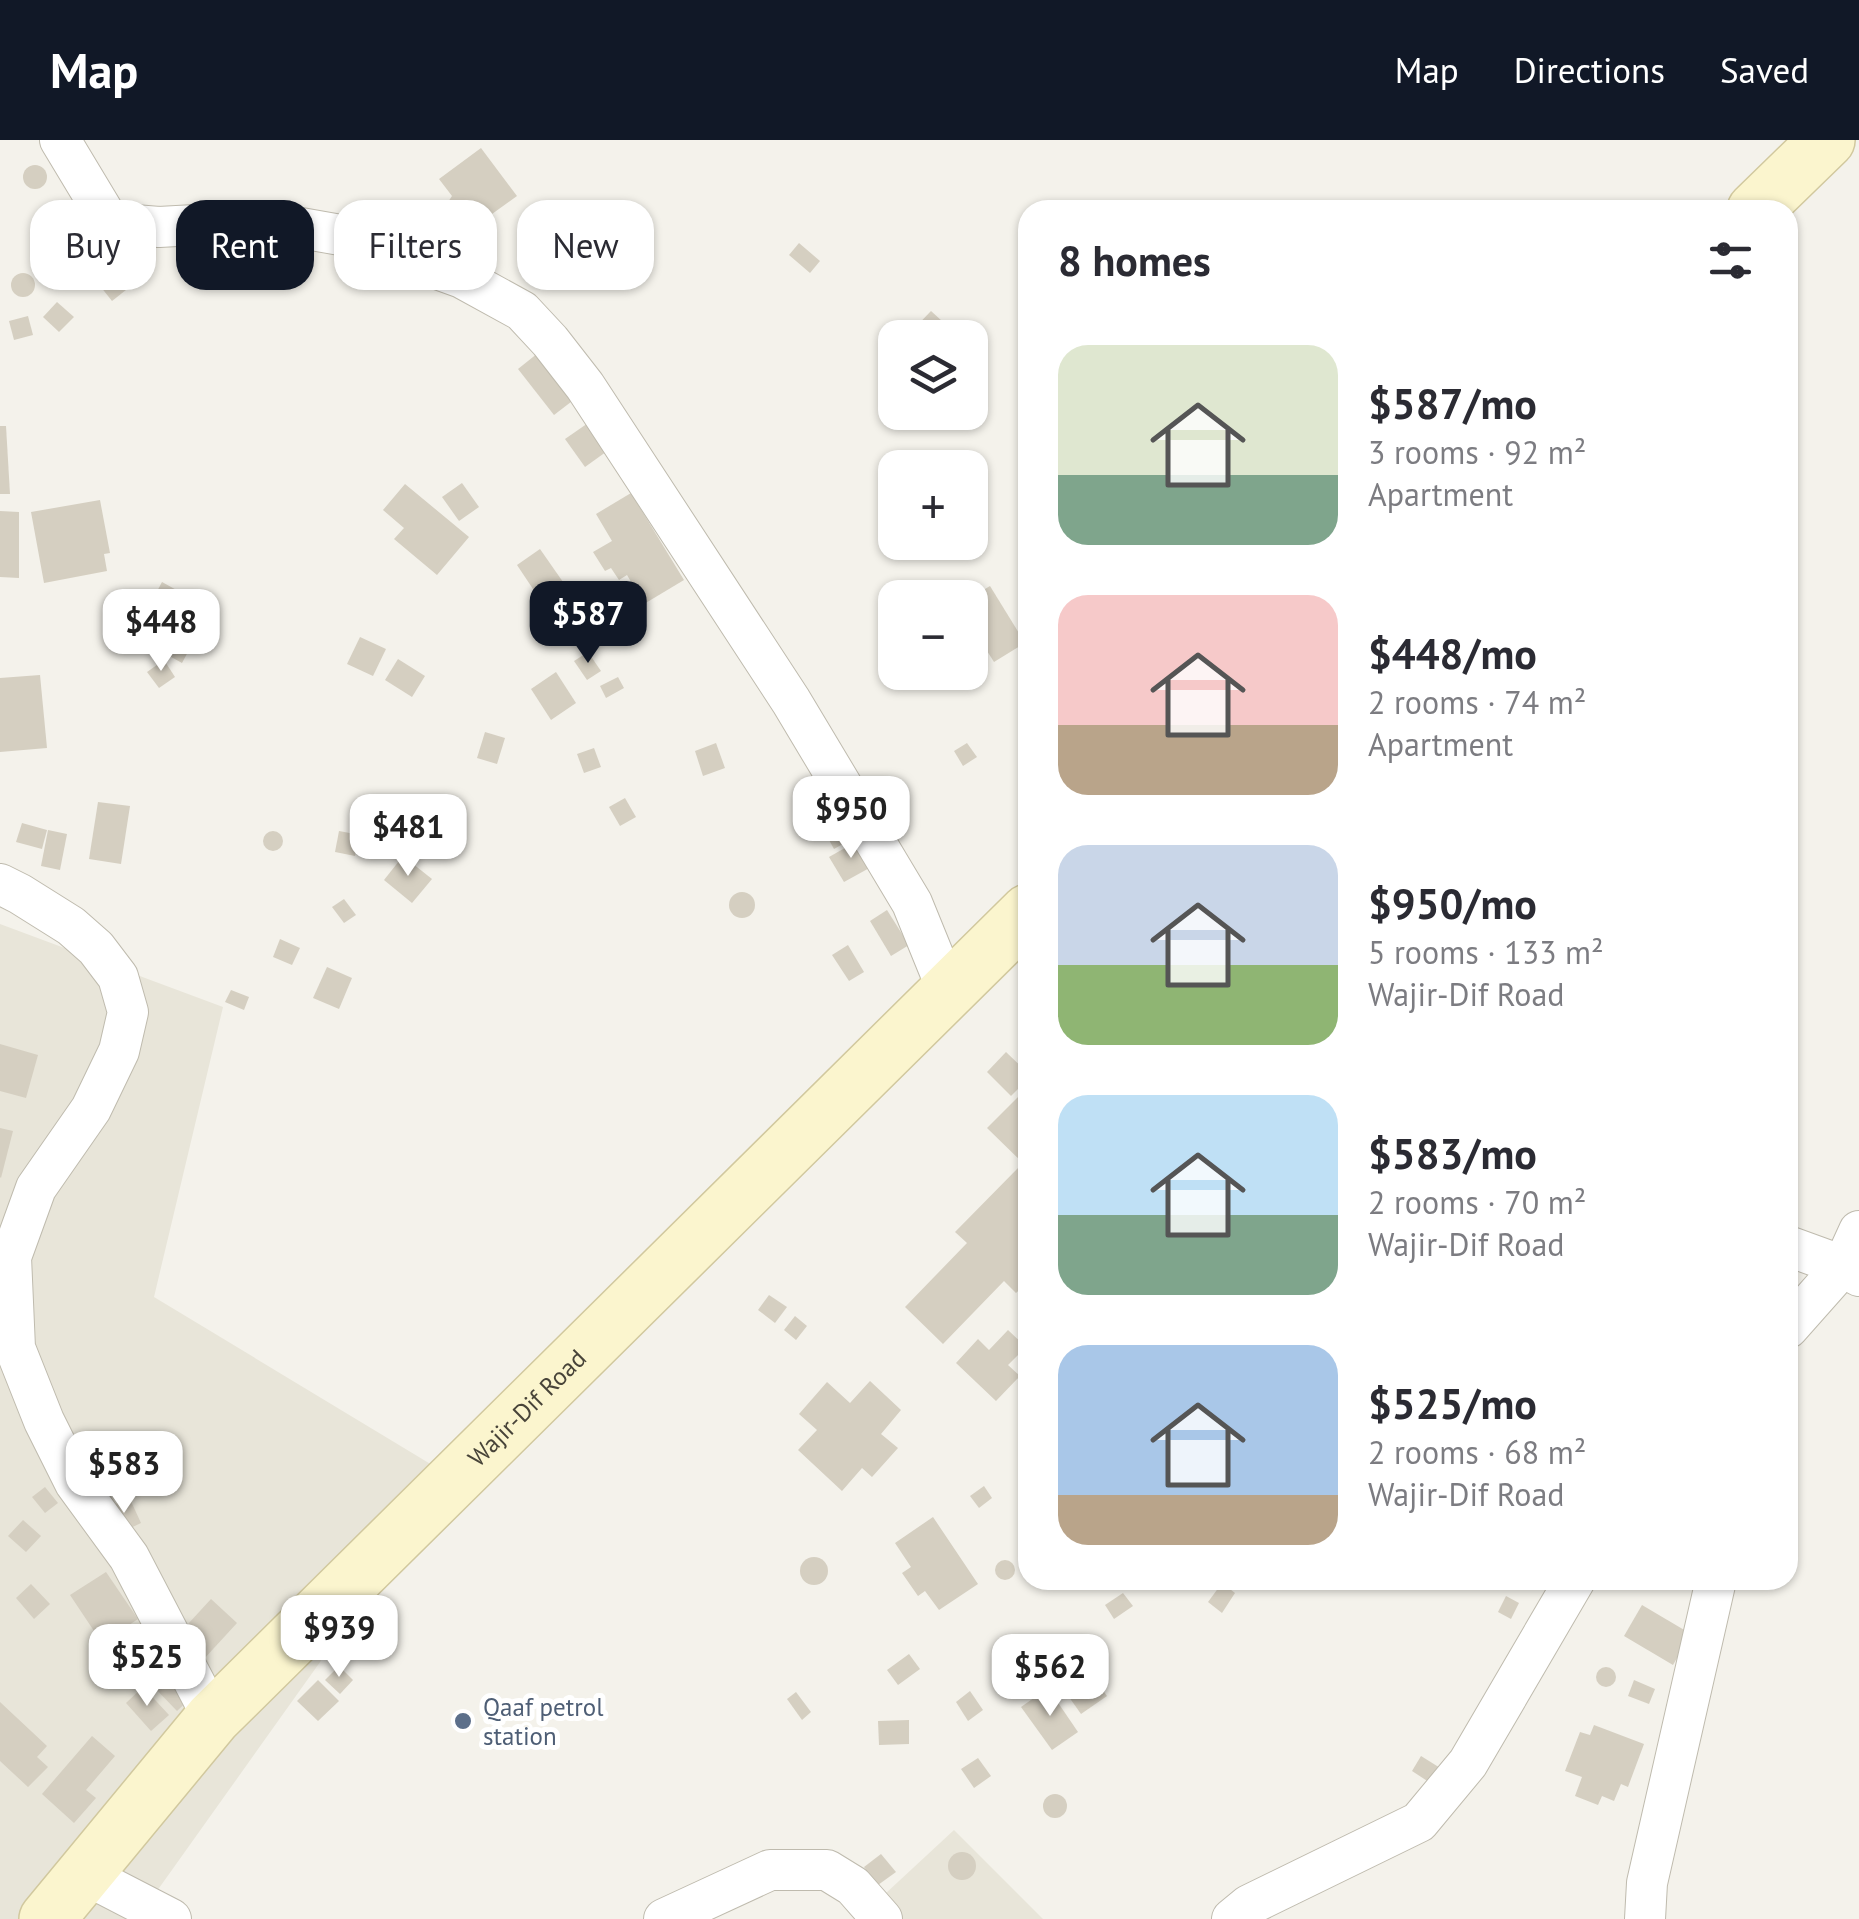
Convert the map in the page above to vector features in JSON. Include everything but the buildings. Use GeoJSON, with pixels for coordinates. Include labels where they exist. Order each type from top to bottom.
{"type":"FeatureCollection","features":[{"type":"Feature","properties":{"kind":"main road"},"geometry":{"type":"LineString","coordinates":[[1765,200],[1827,140]]}},
{"type":"Feature","properties":{"kind":"main road","name":"Wajir-Dif Road"},"geometry":{"type":"LineString","coordinates":[[46,1919],[213,1718],[1018,922]]}},
{"type":"Feature","properties":{"kind":"street"},"geometry":{"type":"LineString","coordinates":[[60,140],[110,223],[159,227],[278,224],[346,236],[462,278],[522,311],[586,386],[791,702],[912,903],[947,989]]}},
{"type":"Feature","properties":{"kind":"street"},"geometry":{"type":"LineString","coordinates":[[0,884],[71,926],[96,948],[118,977],[128,1012],[118,1051],[98,1094],[36,1188],[10,1257],[15,1348],[44,1421],[75,1483],[129,1558],[213,1718]]}},
{"type":"Feature","properties":{"kind":"street"},"geometry":{"type":"LineString","coordinates":[[1798,1248],[1854,1258]]}},
{"type":"Feature","properties":{"kind":"street"},"geometry":{"type":"LineString","coordinates":[[1798,1317],[1854,1258]]}},
{"type":"Feature","properties":{"kind":"street"},"geometry":{"type":"LineString","coordinates":[[1232,1919],[1249,1905],[1419,1822],[1468,1763],[1569,1590]]}},
{"type":"Feature","properties":{"kind":"street"},"geometry":{"type":"LineString","coordinates":[[1645,1919],[1647,1883],[1714,1590]]}},
{"type":"Feature","properties":{"kind":"street"},"geometry":{"type":"LineString","coordinates":[[664,1919],[770,1870],[827,1870],[853,1886],[882,1919]]}},
{"type":"Feature","properties":{"kind":"street"},"geometry":{"type":"LineString","coordinates":[[82,1873],[170,1919]]}},
{"type":"Feature","properties":{"kind":"shaded area"},"geometry":{"type":"Polygon","coordinates":[[[0,924],[223,1007],[154,1297],[452,1477],[137,1919],[0,1919],[0,924]]]}},
{"type":"Feature","properties":{"kind":"shaded area"},"geometry":{"type":"Polygon","coordinates":[[[954,1830],[1043,1919],[858,1919],[954,1830]]]}},
{"type":"Feature","properties":{"kind":"place","name":"Qaaf petrol station"},"geometry":{"type":"Point","coordinates":[463,1721]}}]}
